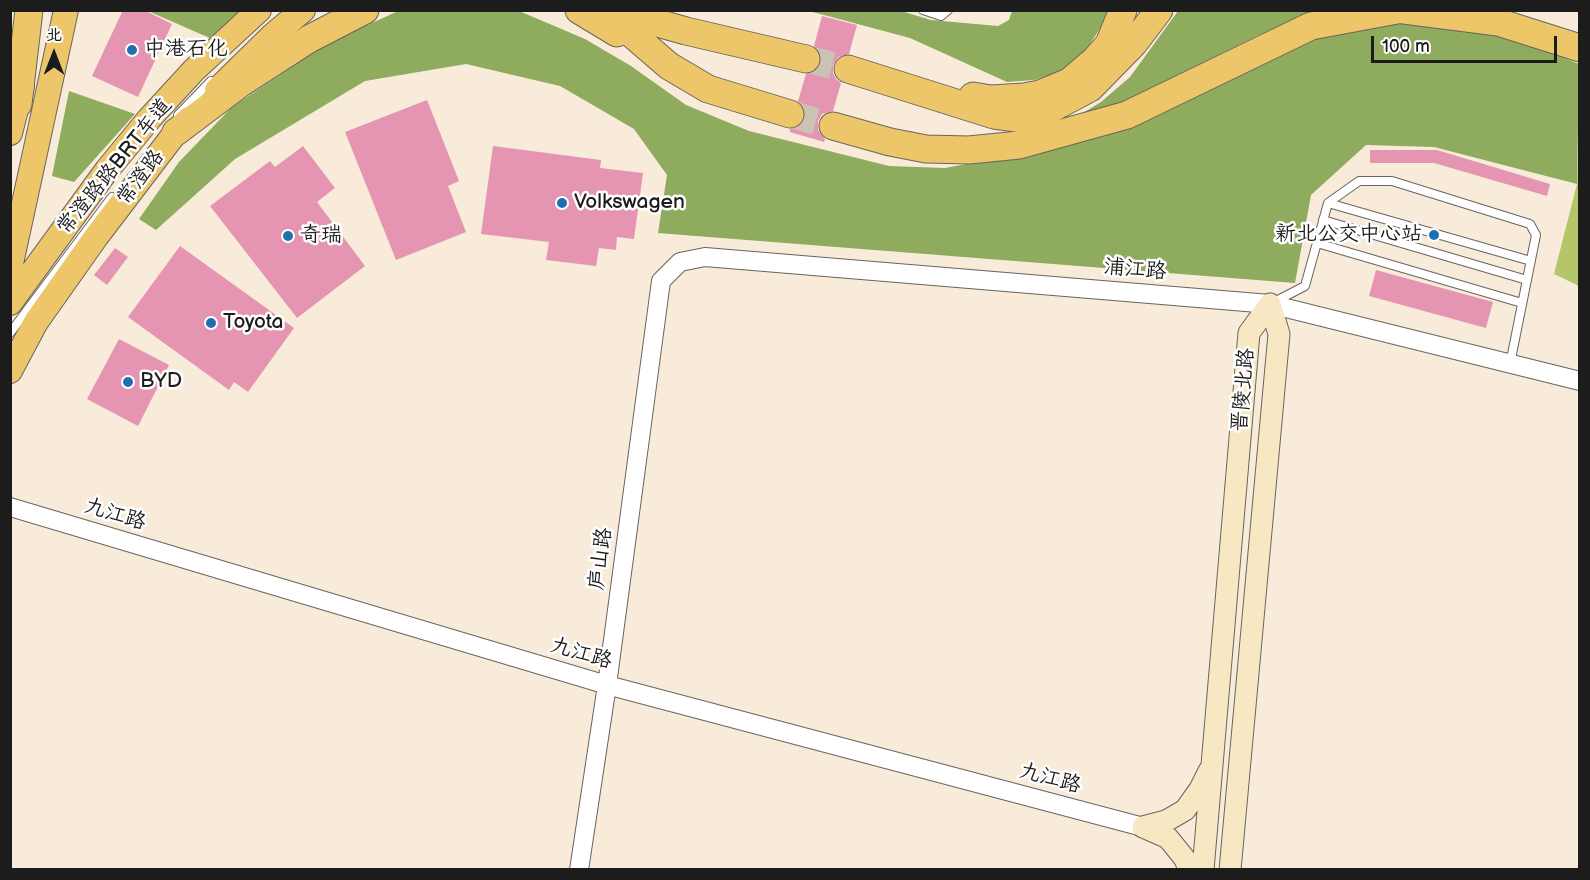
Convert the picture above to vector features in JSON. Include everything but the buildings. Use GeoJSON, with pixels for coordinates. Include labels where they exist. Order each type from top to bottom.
{"type":"FeatureCollection","features":[{"type":"Feature","properties":{"kind":"highway"},"geometry":{"type":"LineString","coordinates":[[14,103],[29,10]]}},
{"type":"Feature","properties":{"kind":"highway"},"geometry":{"type":"LineString","coordinates":[[173,128],[309,39],[365,10]]}},
{"type":"Feature","properties":{"kind":"highway"},"geometry":{"type":"LineString","coordinates":[[579,10],[708,88],[790,114]]}},
{"type":"Feature","properties":{"kind":"highway"},"geometry":{"type":"LineString","coordinates":[[604,10],[669,66]]}},
{"type":"Feature","properties":{"kind":"highway"},"geometry":{"type":"LineString","coordinates":[[630,10],[640,18],[806,59]]}},
{"type":"Feature","properties":{"kind":"highway"},"geometry":{"type":"LineString","coordinates":[[664,10],[678,19],[732,42]]}},
{"type":"Feature","properties":{"kind":"highway"},"geometry":{"type":"LineString","coordinates":[[891,82],[991,99],[1040,94],[1069,82],[1095,60],[1109,44],[1124,10]]}},
{"type":"Feature","properties":{"kind":"highway"},"geometry":{"type":"LineString","coordinates":[[848,69],[994,115],[1017,117],[1043,112],[1090,88],[1134,44],[1159,10]]}},
{"type":"Feature","properties":{"kind":"highway"},"geometry":{"type":"LineString","coordinates":[[926,148],[971,144],[1045,124],[1076,111],[1100,95],[1120,77],[1172,10]]}},
{"type":"Feature","properties":{"kind":"highway"},"geometry":{"type":"LineString","coordinates":[[833,126],[890,142],[926,148],[969,150],[1019,145],[1127,115],[1311,26],[1397,10]]}},
{"type":"Feature","properties":{"kind":"highway"},"geometry":{"type":"LineString","coordinates":[[1404,10],[1498,22],[1580,48]]}},
{"type":"Feature","properties":{"kind":"highway"},"geometry":{"type":"LineString","coordinates":[[1525,10],[1580,36]]}},
{"type":"Feature","properties":{"kind":"main road"},"geometry":{"type":"LineString","coordinates":[[10,133],[14,103],[41,10]]}},
{"type":"Feature","properties":{"kind":"main road"},"geometry":{"type":"LineString","coordinates":[[10,268],[66,10]]}},
{"type":"Feature","properties":{"kind":"main road","name":"常澄路"},"geometry":{"type":"LineString","coordinates":[[10,371],[36,322],[173,128],[303,10]]}},
{"type":"Feature","properties":{"kind":"main road","name":"常澄路"},"geometry":{"type":"LineString","coordinates":[[10,303],[107,170],[149,119],[194,70],[265,22]]}},
{"type":"Feature","properties":{"kind":"main road","name":"晋陵北路"},"geometry":{"type":"LineString","coordinates":[[1203,870],[1249,333],[1270,304]]}},
{"type":"Feature","properties":{"kind":"main road","name":"晋陵北路"},"geometry":{"type":"LineString","coordinates":[[1230,870],[1279,334],[1270,304]]}},
{"type":"Feature","properties":{"kind":"main road"},"geometry":{"type":"LineString","coordinates":[[1143,827],[1166,821],[1185,810],[1213,765]]}},
{"type":"Feature","properties":{"kind":"main road"},"geometry":{"type":"LineString","coordinates":[[1143,827],[1168,838],[1185,859],[1189,870]]}},
{"type":"Feature","properties":{"kind":"street","name":"浦江路"},"geometry":{"type":"LineString","coordinates":[[680,262],[705,257],[1270,304],[1580,381]]}},
{"type":"Feature","properties":{"kind":"street","name":"庐山路"},"geometry":{"type":"LineString","coordinates":[[579,870],[607,685],[662,281],[680,262]]}},
{"type":"Feature","properties":{"kind":"street","name":"九江路"},"geometry":{"type":"LineString","coordinates":[[10,507],[607,685],[1143,827]]}},
{"type":"Feature","properties":{"kind":"lane"},"geometry":{"type":"LineString","coordinates":[[214,64],[270,10]]}},
{"type":"Feature","properties":{"kind":"lane"},"geometry":{"type":"LineString","coordinates":[[923,10],[941,16],[948,10]]}},
{"type":"Feature","properties":{"kind":"lane","name":"常澄路路BRT车道"},"geometry":{"type":"LineString","coordinates":[[173,128],[217,75]]}},
{"type":"Feature","properties":{"kind":"lane"},"geometry":{"type":"LineString","coordinates":[[10,314],[156,120],[197,80]]}},
{"type":"Feature","properties":{"kind":"lane"},"geometry":{"type":"LineString","coordinates":[[1270,304],[1305,286],[1328,203],[1359,182],[1392,182],[1530,224],[1536,235],[1510,364]]}},
{"type":"Feature","properties":{"kind":"lane","name":"常澄路路BRT车道"},"geometry":{"type":"LineString","coordinates":[[10,333],[116,192]]}},
{"type":"Feature","properties":{"kind":"lane"},"geometry":{"type":"LineString","coordinates":[[1328,203],[1531,261]]}},
{"type":"Feature","properties":{"kind":"lane"},"geometry":{"type":"LineString","coordinates":[[1323,220],[1527,280]]}},
{"type":"Feature","properties":{"kind":"lane"},"geometry":{"type":"LineString","coordinates":[[1317,243],[1522,303]]}},
{"type":"Feature","properties":{"kind":"green space"},"geometry":{"type":"Polygon","coordinates":[[[148,11],[242,11],[212,39],[148,11]]]}},
{"type":"Feature","properties":{"kind":"green space"},"geometry":{"type":"Polygon","coordinates":[[[519,11],[585,39],[631,66],[686,105],[749,131],[889,166],[945,168],[1067,145],[1315,38],[1400,20],[1499,32],[1579,64],[1577,184],[1434,147],[1366,145],[1311,195],[1295,283],[658,233],[667,175],[634,129],[560,86],[466,64],[365,81],[235,159],[156,230],[139,219],[179,162],[232,107],[330,42],[396,12],[519,11]]]}},
{"type":"Feature","properties":{"kind":"green space"},"geometry":{"type":"Polygon","coordinates":[[[809,11],[901,11],[931,20],[998,26],[1009,20],[1012,11],[1108,11],[1105,21],[1086,50],[1061,71],[1034,80],[1007,82],[910,38],[809,11]]]}},
{"type":"Feature","properties":{"kind":"green space"},"geometry":{"type":"Polygon","coordinates":[[[1178,11],[1347,11],[1321,15],[1259,35],[1184,72],[1150,92],[1113,107],[1078,116],[1101,102],[1130,77],[1178,11]]]}},
{"type":"Feature","properties":{"kind":"green space"},"geometry":{"type":"Polygon","coordinates":[[[69,91],[135,114],[74,182],[52,176],[69,91]]]}},
{"type":"Feature","properties":{"kind":"green space"},"geometry":{"type":"Polygon","coordinates":[[[1579,130],[1579,286],[1554,274],[1577,184],[1579,130]]]}},
{"type":"Feature","properties":{"kind":"tunnel"},"geometry":{"type":"LineString","coordinates":[[806,59],[848,69]]}},
{"type":"Feature","properties":{"kind":"tunnel"},"geometry":{"type":"LineString","coordinates":[[790,114],[833,126]]}},
{"type":"Feature","properties":{"kind":"place","name":"中港石化"},"geometry":{"type":"Point","coordinates":[132,50]}},
{"type":"Feature","properties":{"kind":"place","name":"Volkswagen"},"geometry":{"type":"Point","coordinates":[562,203]}},
{"type":"Feature","properties":{"kind":"place","name":"新北公交中心站"},"geometry":{"type":"Point","coordinates":[1434,235]}},
{"type":"Feature","properties":{"kind":"place","name":"奇瑞"},"geometry":{"type":"Point","coordinates":[288,236]}},
{"type":"Feature","properties":{"kind":"place","name":"Toyota"},"geometry":{"type":"Point","coordinates":[211,323]}},
{"type":"Feature","properties":{"kind":"place","name":"BYD"},"geometry":{"type":"Point","coordinates":[128,382]}}]}
